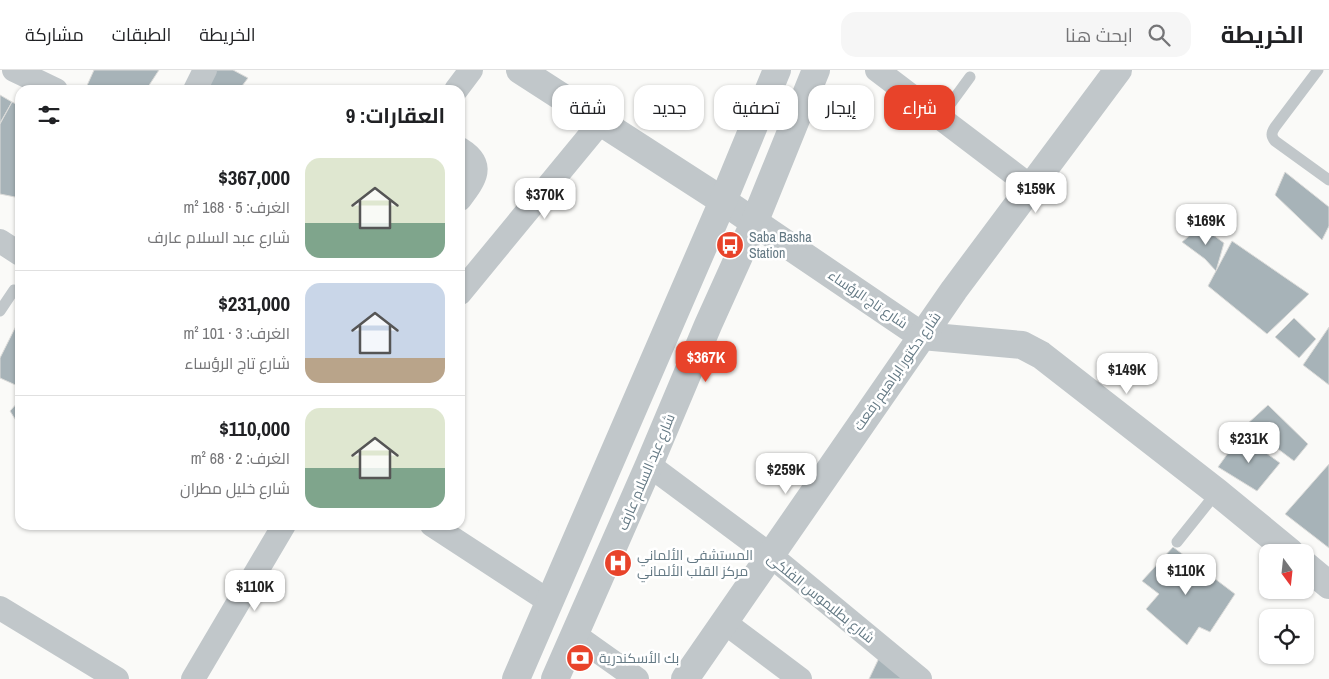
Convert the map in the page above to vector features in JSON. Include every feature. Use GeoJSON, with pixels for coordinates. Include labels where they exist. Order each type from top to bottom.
{"type":"FeatureCollection","features":[{"type":"Feature","properties":{"kind":"street"},"geometry":{"type":"LineString","coordinates":[[14,70],[46,85]]}},
{"type":"Feature","properties":{"kind":"street"},"geometry":{"type":"LineString","coordinates":[[197,85],[205,70]]}},
{"type":"Feature","properties":{"kind":"street"},"geometry":{"type":"LineString","coordinates":[[460,85],[471,70]]}},
{"type":"Feature","properties":{"kind":"street","name":"شارع تاج الرؤساء"},"geometry":{"type":"LineString","coordinates":[[520,70],[552,91]]}},
{"type":"Feature","properties":{"kind":"street"},"geometry":{"type":"LineString","coordinates":[[516,679],[723,201],[777,70]]}},
{"type":"Feature","properties":{"kind":"street","name":"شارع عبد السلام عارف"},"geometry":{"type":"LineString","coordinates":[[555,679],[754,223],[816,70]]}},
{"type":"Feature","properties":{"kind":"street"},"geometry":{"type":"LineString","coordinates":[[877,70],[897,85]]}},
{"type":"Feature","properties":{"kind":"street","name":"شارع دكتور ابراهيم رفعت"},"geometry":{"type":"LineString","coordinates":[[685,679],[922,336],[1030,186],[1118,70]]}},
{"type":"Feature","properties":{"kind":"street"},"geometry":{"type":"LineString","coordinates":[[955,129],[1030,186]]}},
{"type":"Feature","properties":{"kind":"street"},"geometry":{"type":"LineString","coordinates":[[465,287],[594,130]]}},
{"type":"Feature","properties":{"kind":"street","name":"شارع تاج الرؤساء"},"geometry":{"type":"LineString","coordinates":[[611,130],[723,201],[922,336],[1022,346],[1041,355],[1217,492],[1280,544]]}},
{"type":"Feature","properties":{"kind":"street"},"geometry":{"type":"LineString","coordinates":[[465,152],[472,157],[476,168],[474,180],[465,192]]}},
{"type":"Feature","properties":{"kind":"street"},"geometry":{"type":"LineString","coordinates":[[0,241],[15,251]]}},
{"type":"Feature","properties":{"kind":"street","name":"شارع بطليموس الفلكى"},"geometry":{"type":"LineString","coordinates":[[649,465],[770,555],[920,679]]}},
{"type":"Feature","properties":{"kind":"street"},"geometry":{"type":"LineString","coordinates":[[193,679],[281,530]]}},
{"type":"Feature","properties":{"kind":"street"},"geometry":{"type":"LineString","coordinates":[[440,530],[550,602]]}},
{"type":"Feature","properties":{"kind":"street"},"geometry":{"type":"LineString","coordinates":[[1314,572],[1329,585]]}},
{"type":"Feature","properties":{"kind":"street"},"geometry":{"type":"LineString","coordinates":[[0,608],[117,679]]}},
{"type":"Feature","properties":{"kind":"street"},"geometry":{"type":"LineString","coordinates":[[724,622],[800,679]]}},
{"type":"Feature","properties":{"kind":"street"},"geometry":{"type":"LineString","coordinates":[[575,635],[637,679]]}},
{"type":"Feature","properties":{"kind":"lane"},"geometry":{"type":"LineString","coordinates":[[1318,70],[1272,131],[1272,137],[1329,180]]}},
{"type":"Feature","properties":{"kind":"lane"},"geometry":{"type":"LineString","coordinates":[[955,98],[970,77]]}},
{"type":"Feature","properties":{"kind":"lane"},"geometry":{"type":"LineString","coordinates":[[0,311],[14,290]]}},
{"type":"Feature","properties":{"kind":"lane"},"geometry":{"type":"LineString","coordinates":[[1177,542],[1217,492]]}},
{"type":"Feature","properties":{"kind":"building"},"geometry":{"type":"Polygon","coordinates":[[[94,70],[159,70],[149,85],[87,85],[94,70]]]}},
{"type":"Feature","properties":{"kind":"building"},"geometry":{"type":"Polygon","coordinates":[[[214,70],[233,70],[248,78],[243,85],[206,85],[214,70]]]}},
{"type":"Feature","properties":{"kind":"building"},"geometry":{"type":"Polygon","coordinates":[[[0,95],[12,102],[0,123],[0,95]]]}},
{"type":"Feature","properties":{"kind":"building"},"geometry":{"type":"Polygon","coordinates":[[[12,102],[15,104],[15,197],[0,194],[0,124],[12,102]]]}},
{"type":"Feature","properties":{"kind":"building"},"geometry":{"type":"Polygon","coordinates":[[[1285,172],[1329,207],[1329,226],[1322,240],[1275,195],[1285,172]]]}},
{"type":"Feature","properties":{"kind":"building"},"geometry":{"type":"Polygon","coordinates":[[[1201,226],[1224,243],[1216,271],[1205,259],[1182,242],[1201,226]]]}},
{"type":"Feature","properties":{"kind":"building"},"geometry":{"type":"Polygon","coordinates":[[[1232,241],[1309,294],[1267,334],[1208,286],[1232,241]]]}},
{"type":"Feature","properties":{"kind":"building"},"geometry":{"type":"Polygon","coordinates":[[[1294,318],[1316,339],[1299,358],[1275,337],[1294,318]]]}},
{"type":"Feature","properties":{"kind":"building"},"geometry":{"type":"Polygon","coordinates":[[[1329,327],[1329,385],[1303,365],[1329,327]]]}},
{"type":"Feature","properties":{"kind":"building"},"geometry":{"type":"Polygon","coordinates":[[[15,328],[15,385],[0,378],[0,358],[15,328]]]}},
{"type":"Feature","properties":{"kind":"building"},"geometry":{"type":"Polygon","coordinates":[[[1268,405],[1308,444],[1294,461],[1246,425],[1268,405]]]}},
{"type":"Feature","properties":{"kind":"building"},"geometry":{"type":"Polygon","coordinates":[[[15,406],[15,419],[10,411],[15,406]]]}},
{"type":"Feature","properties":{"kind":"building"},"geometry":{"type":"Polygon","coordinates":[[[1241,435],[1280,463],[1257,491],[1218,467],[1241,435]]]}},
{"type":"Feature","properties":{"kind":"building"},"geometry":{"type":"Polygon","coordinates":[[[1329,464],[1329,548],[1285,514],[1329,464]]]}},
{"type":"Feature","properties":{"kind":"building"},"geometry":{"type":"Polygon","coordinates":[[[1173,547],[1235,594],[1210,632],[1199,627],[1187,645],[1146,609],[1159,594],[1142,581],[1173,547]]]}},
{"type":"Feature","properties":{"kind":"building"},"geometry":{"type":"Polygon","coordinates":[[[879,658],[906,679],[869,679],[879,658]]]}},
{"type":"Feature","properties":{"kind":"place","name":"Saba Basha Station"},"geometry":{"type":"Point","coordinates":[730,245]}},
{"type":"Feature","properties":{"kind":"place","name":"المستشفى الألماني مركز القلب الألماني"},"geometry":{"type":"Point","coordinates":[618,563]}},
{"type":"Feature","properties":{"kind":"place","name":"بك الأسكندرية"},"geometry":{"type":"Point","coordinates":[580,658]}}]}
